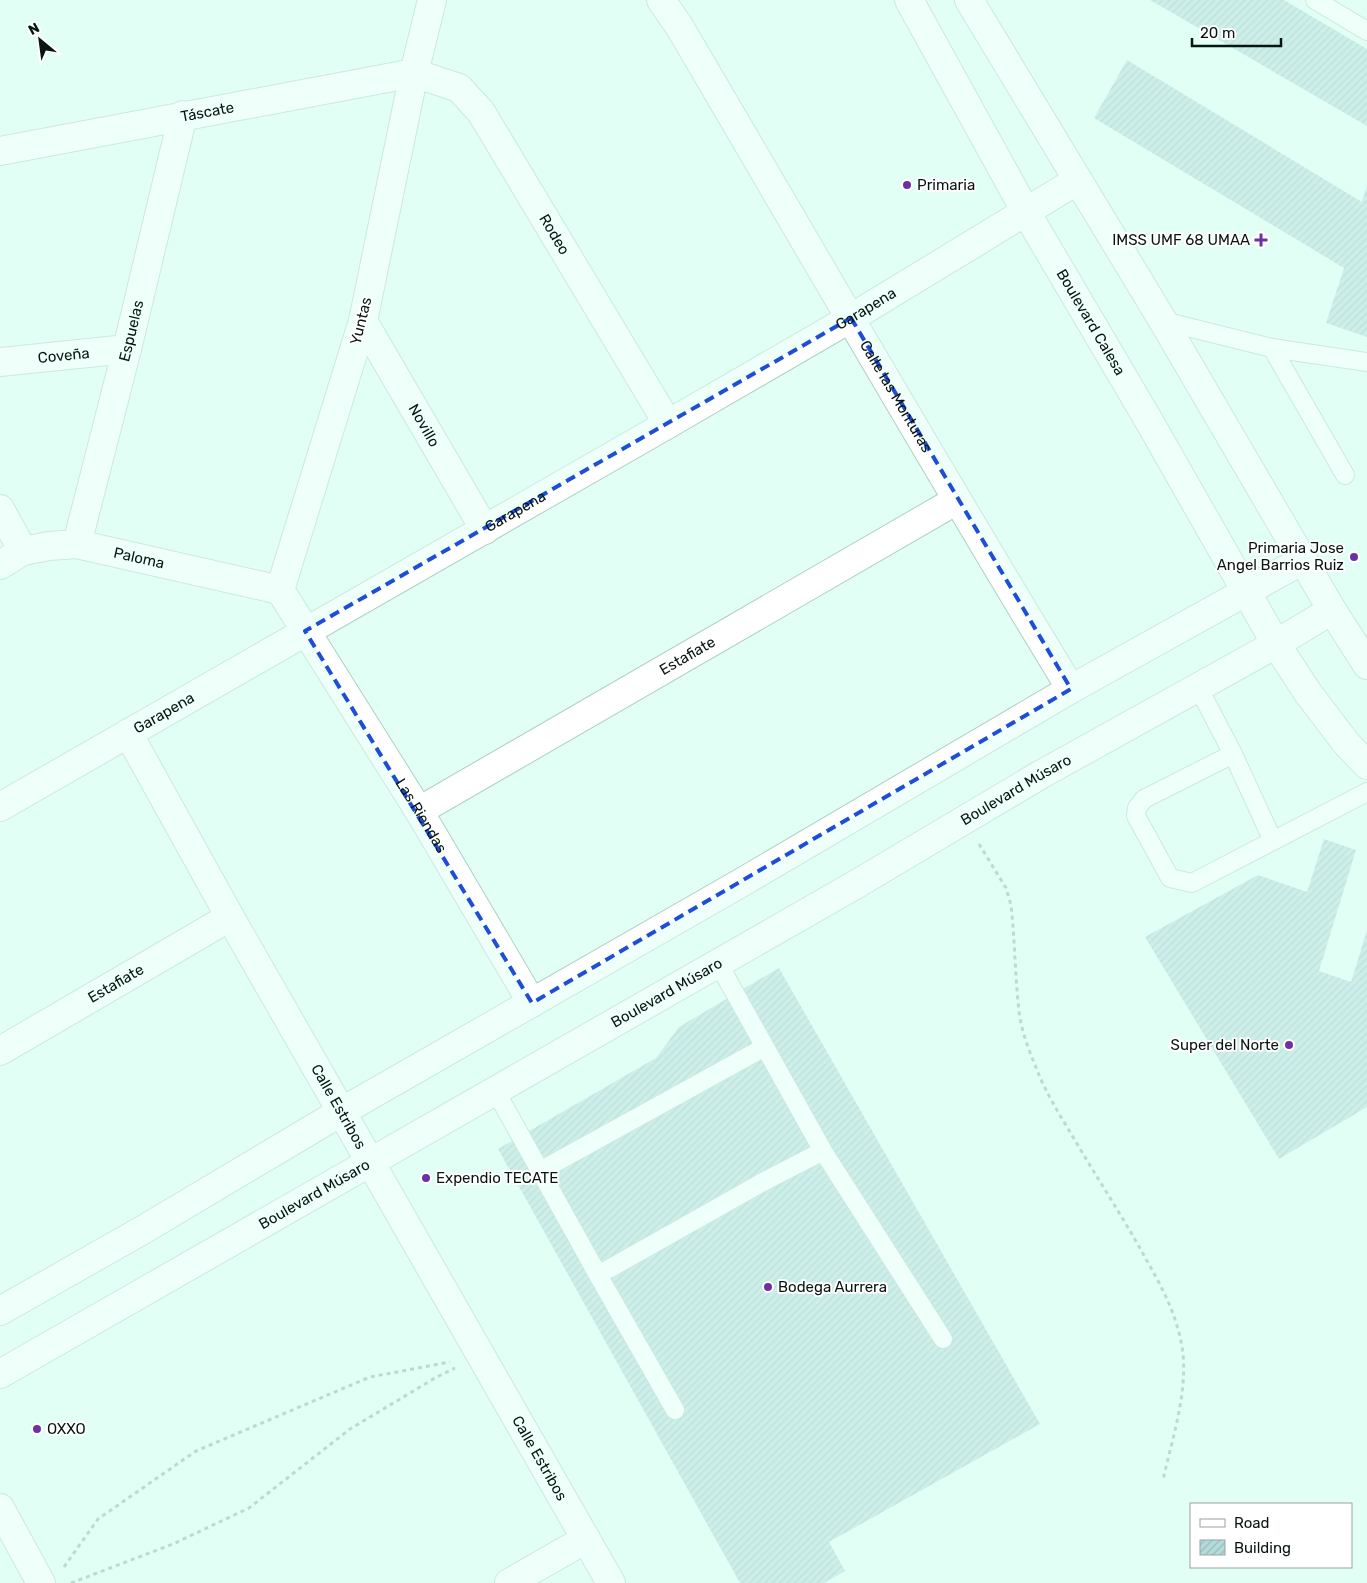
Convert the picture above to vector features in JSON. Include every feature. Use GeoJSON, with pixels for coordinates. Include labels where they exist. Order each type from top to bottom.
{"type":"FeatureCollection","features":[{"type":"Feature","properties":{"kind":"street","name":"Yuntas"},"geometry":{"type":"LineString","coordinates":[[280,590],[363,321],[414,73],[432,0]]}},
{"type":"Feature","properties":{"kind":"street","name":"Calle las Monturas"},"geometry":{"type":"LineString","coordinates":[[661,0],[1071,689]]}},
{"type":"Feature","properties":{"kind":"street","name":"Boulevard Calesa"},"geometry":{"type":"LineString","coordinates":[[908,0],[1026,212],[1150,421],[1276,644],[1308,693],[1346,743],[1367,765]]}},
{"type":"Feature","properties":{"kind":"street"},"geometry":{"type":"LineString","coordinates":[[969,0],[1163,320],[1332,610],[1367,665]]}},
{"type":"Feature","properties":{"kind":"street","name":"Táscate"},"geometry":{"type":"LineString","coordinates":[[0,150],[414,73]]}},
{"type":"Feature","properties":{"kind":"street","name":"Rodeo"},"geometry":{"type":"LineString","coordinates":[[414,73],[459,88],[480,112],[668,424]]}},
{"type":"Feature","properties":{"kind":"street","name":"Espuelas"},"geometry":{"type":"LineString","coordinates":[[76,544],[128,349],[183,115]]}},
{"type":"Feature","properties":{"kind":"street","name":"Garapena"},"geometry":{"type":"LineString","coordinates":[[0,807],[851,318],[1078,180]]}},
{"type":"Feature","properties":{"kind":"street","name":"Novillo"},"geometry":{"type":"LineString","coordinates":[[363,321],[485,530]]}},
{"type":"Feature","properties":{"kind":"street","name":"Coveña"},"geometry":{"type":"LineString","coordinates":[[0,362],[128,349]]}},
{"type":"Feature","properties":{"kind":"street","name":"Estafiate"},"geometry":{"type":"LineString","coordinates":[[419,811],[957,500]]}},
{"type":"Feature","properties":{"kind":"street"},"geometry":{"type":"LineString","coordinates":[[0,509],[23,551]]}},
{"type":"Feature","properties":{"kind":"street","name":"Paloma"},"geometry":{"type":"LineString","coordinates":[[0,565],[23,551],[49,546],[76,544],[280,590]]}},
{"type":"Feature","properties":{"kind":"street"},"geometry":{"type":"LineString","coordinates":[[0,1312],[1071,689],[1303,560]]}},
{"type":"Feature","properties":{"kind":"street"},"geometry":{"type":"LineString","coordinates":[[280,590],[306,631]]}},
{"type":"Feature","properties":{"kind":"street","name":"Boulevard Músaro"},"geometry":{"type":"LineString","coordinates":[[0,1374],[855,885],[1040,775],[1276,644],[1332,610]]}},
{"type":"Feature","properties":{"kind":"street","name":"Las Riendas"},"geometry":{"type":"LineString","coordinates":[[306,631],[419,811],[532,1003]]}},
{"type":"Feature","properties":{"kind":"street","name":"Calle Estribos"},"geometry":{"type":"LineString","coordinates":[[128,733],[341,1112],[611,1583]]}},
{"type":"Feature","properties":{"kind":"street","name":"Estafiate"},"geometry":{"type":"LineString","coordinates":[[0,1051],[230,916]]}},
{"type":"Feature","properties":{"kind":"street"},"geometry":{"type":"LineString","coordinates":[[0,1508],[50,1579]]}},
{"type":"Feature","properties":{"kind":"street"},"geometry":{"type":"LineString","coordinates":[[509,1583],[586,1540]]}},
{"type":"Feature","properties":{"kind":"lane"},"geometry":{"type":"LineString","coordinates":[[1315,0],[1367,31]]}},
{"type":"Feature","properties":{"kind":"lane"},"geometry":{"type":"LineString","coordinates":[[1163,320],[1272,348],[1367,362]]}},
{"type":"Feature","properties":{"kind":"lane"},"geometry":{"type":"LineString","coordinates":[[1272,348],[1345,475]]}},
{"type":"Feature","properties":{"kind":"lane"},"geometry":{"type":"LineString","coordinates":[[1198,686],[1233,754],[1273,841]]}},
{"type":"Feature","properties":{"kind":"lane"},"geometry":{"type":"LineString","coordinates":[[1233,754],[1144,799],[1137,808],[1136,816],[1170,878],[1192,883],[1367,792]]}},
{"type":"Feature","properties":{"kind":"lane"},"geometry":{"type":"LineString","coordinates":[[718,963],[823,1151],[943,1339]]}},
{"type":"Feature","properties":{"kind":"lane"},"geometry":{"type":"LineString","coordinates":[[540,1171],[765,1047]]}},
{"type":"Feature","properties":{"kind":"lane"},"geometry":{"type":"LineString","coordinates":[[495,1090],[675,1410]]}},
{"type":"Feature","properties":{"kind":"lane"},"geometry":{"type":"LineString","coordinates":[[598,1275],[761,1183],[823,1151]]}},
{"type":"Feature","properties":{"kind":"path"},"geometry":{"type":"LineString","coordinates":[[965,820],[1006,888],[1011,905],[1019,1012],[1034,1065],[1044,1088],[1116,1206],[1154,1273],[1168,1300],[1178,1326],[1183,1355],[1183,1390],[1163,1480]]}},
{"type":"Feature","properties":{"kind":"path"},"geometry":{"type":"LineString","coordinates":[[50,1579],[98,1519],[196,1451],[370,1377],[481,1357]]}},
{"type":"Feature","properties":{"kind":"path"},"geometry":{"type":"LineString","coordinates":[[71,1583],[173,1544],[249,1508],[350,1429],[435,1378],[481,1357]]}},
{"type":"Feature","properties":{"kind":"highlighted area"},"geometry":{"type":"Polygon","coordinates":[[[851,318],[1071,689],[532,1003],[305,631],[851,318]]]}},
{"type":"Feature","properties":{"kind":"building"},"geometry":{"type":"Polygon","coordinates":[[[1150,0],[1284,0],[1367,49],[1367,126],[1150,0]]]}},
{"type":"Feature","properties":{"kind":"building"},"geometry":{"type":"Polygon","coordinates":[[[1127,60],[1362,202],[1367,185],[1367,337],[1326,323],[1344,268],[1094,118],[1127,60]]]}},
{"type":"Feature","properties":{"kind":"building","name":"Super del Norte"},"geometry":{"type":"Polygon","coordinates":[[[1324,839],[1356,850],[1319,971],[1351,982],[1367,930],[1367,1107],[1279,1159],[1145,937],[1258,875],[1307,892],[1324,839]]]}},
{"type":"Feature","properties":{"kind":"building","name":"Bodega Aurrera"},"geometry":{"type":"Polygon","coordinates":[[[779,968],[1040,1424],[829,1542],[845,1571],[824,1583],[740,1583],[498,1149],[656,1058],[679,1027],[779,968]]]}},
{"type":"Feature","properties":{"kind":"place","name":"Primaria"},"geometry":{"type":"Point","coordinates":[907,185]}},
{"type":"Feature","properties":{"kind":"place","name":"IMSS UMF 68 UMAA"},"geometry":{"type":"Point","coordinates":[1261,240]}},
{"type":"Feature","properties":{"kind":"place","name":"Primaria Jose Angel Barrios Ruiz"},"geometry":{"type":"Point","coordinates":[1354,557]}},
{"type":"Feature","properties":{"kind":"place","name":"Super del Norte"},"geometry":{"type":"Point","coordinates":[1289,1045]}},
{"type":"Feature","properties":{"kind":"place","name":"Expendio TECATE"},"geometry":{"type":"Point","coordinates":[426,1178]}},
{"type":"Feature","properties":{"kind":"place","name":"Bodega Aurrera"},"geometry":{"type":"Point","coordinates":[768,1287]}},
{"type":"Feature","properties":{"kind":"place","name":"OXXO"},"geometry":{"type":"Point","coordinates":[37,1429]}}]}
